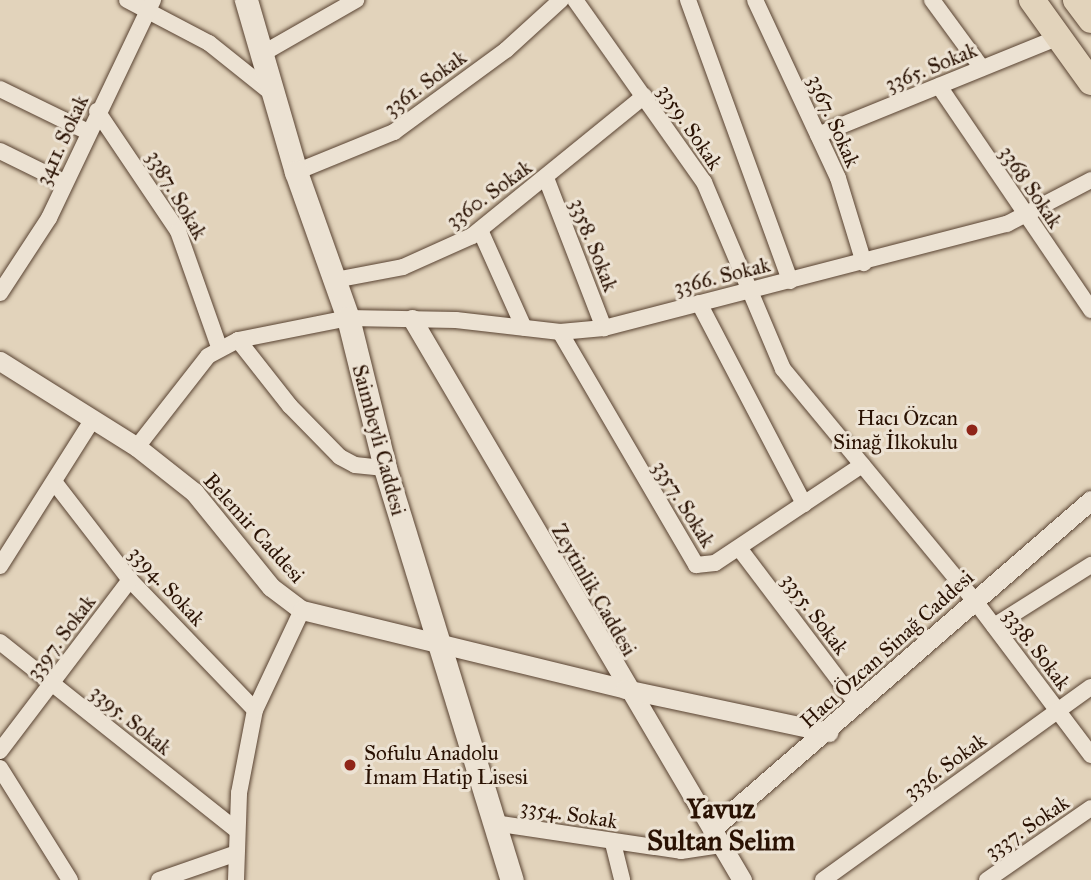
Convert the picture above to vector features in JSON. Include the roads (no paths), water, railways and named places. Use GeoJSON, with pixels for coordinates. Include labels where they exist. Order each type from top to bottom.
{"type":"FeatureCollection","features":[{"type":"Feature","properties":{"kind":"highway"},"geometry":{"type":"LineString","coordinates":[[1032,0],[1091,82]]}},
{"type":"Feature","properties":{"kind":"highway"},"geometry":{"type":"LineString","coordinates":[[1076,0],[1091,20]]}},
{"type":"Feature","properties":{"kind":"main road","name":"Saimbeyli Caddesi"},"geometry":{"type":"LineString","coordinates":[[246,0],[296,172],[348,318],[385,468],[437,645],[512,880]]}},
{"type":"Feature","properties":{"kind":"street"},"geometry":{"type":"LineString","coordinates":[[127,0],[151,5],[220,51],[273,94]]}},
{"type":"Feature","properties":{"kind":"street"},"geometry":{"type":"LineString","coordinates":[[260,55],[356,0]]}},
{"type":"Feature","properties":{"kind":"street","name":"3361. Sokak"},"geometry":{"type":"LineString","coordinates":[[296,172],[394,132],[506,50],[561,0]]}},
{"type":"Feature","properties":{"kind":"street","name":"3359. Sokak"},"geometry":{"type":"LineString","coordinates":[[575,0],[704,182],[783,369],[862,465]]}},
{"type":"Feature","properties":{"kind":"street"},"geometry":{"type":"LineString","coordinates":[[688,0],[790,281]]}},
{"type":"Feature","properties":{"kind":"street","name":"3367. Sokak"},"geometry":{"type":"LineString","coordinates":[[755,0],[818,135],[864,262]]}},
{"type":"Feature","properties":{"kind":"street"},"geometry":{"type":"LineString","coordinates":[[932,0],[982,68]]}},
{"type":"Feature","properties":{"kind":"street","name":"3411. Sokak"},"geometry":{"type":"LineString","coordinates":[[0,292],[33,246],[151,5]]}},
{"type":"Feature","properties":{"kind":"street","name":"3365. Sokak"},"geometry":{"type":"LineString","coordinates":[[818,135],[1059,37]]}},
{"type":"Feature","properties":{"kind":"street","name":"3368 Sokak"},"geometry":{"type":"LineString","coordinates":[[939,86],[1025,218],[1091,310]]}},
{"type":"Feature","properties":{"kind":"street"},"geometry":{"type":"LineString","coordinates":[[0,89],[88,132]]}},
{"type":"Feature","properties":{"kind":"street","name":"3360. Sokak"},"geometry":{"type":"LineString","coordinates":[[335,280],[404,267],[480,230],[644,96]]}},
{"type":"Feature","properties":{"kind":"street","name":"3387. Sokak"},"geometry":{"type":"LineString","coordinates":[[97,111],[178,231],[219,346]]}},
{"type":"Feature","properties":{"kind":"street"},"geometry":{"type":"LineString","coordinates":[[0,151],[65,183]]}},
{"type":"Feature","properties":{"kind":"street","name":"3358. Sokak"},"geometry":{"type":"LineString","coordinates":[[546,178],[604,328]]}},
{"type":"Feature","properties":{"kind":"street","name":"3366. Sokak"},"geometry":{"type":"LineString","coordinates":[[219,346],[348,318],[412,319],[560,332],[604,328],[1025,218],[1091,180]]}},
{"type":"Feature","properties":{"kind":"street"},"geometry":{"type":"LineString","coordinates":[[480,230],[524,328]]}},
{"type":"Feature","properties":{"kind":"street"},"geometry":{"type":"LineString","coordinates":[[699,303],[804,504]]}},
{"type":"Feature","properties":{"kind":"street","name":"Zeytinlik Caddesi"},"geometry":{"type":"LineString","coordinates":[[412,319],[625,689],[742,880]]}},
{"type":"Feature","properties":{"kind":"street","name":"3357. Sokak"},"geometry":{"type":"LineString","coordinates":[[560,332],[690,560],[707,566],[739,548],[862,465]]}},
{"type":"Feature","properties":{"kind":"street"},"geometry":{"type":"LineString","coordinates":[[238,340],[290,406],[340,457],[355,465],[385,468]]}},
{"type":"Feature","properties":{"kind":"street"},"geometry":{"type":"LineString","coordinates":[[137,447],[219,346]]}},
{"type":"Feature","properties":{"kind":"street","name":"Belemir Caddesi"},"geometry":{"type":"LineString","coordinates":[[0,361],[137,447],[194,492],[271,587],[302,610],[625,689],[828,732]]}},
{"type":"Feature","properties":{"kind":"street"},"geometry":{"type":"LineString","coordinates":[[0,566],[55,484],[93,419]]}},
{"type":"Feature","properties":{"kind":"street","name":"3338. Sokak"},"geometry":{"type":"LineString","coordinates":[[862,465],[975,601],[1091,755]]}},
{"type":"Feature","properties":{"kind":"street","name":"3394. Sokak"},"geometry":{"type":"LineString","coordinates":[[55,484],[130,580],[255,710]]}},
{"type":"Feature","properties":{"kind":"street","name":"Hacı Özcan Sinağ Caddesi"},"geometry":{"type":"LineString","coordinates":[[716,837],[857,704],[1091,500]]}},
{"type":"Feature","properties":{"kind":"street","name":"3355. Sokak"},"geometry":{"type":"LineString","coordinates":[[739,548],[857,704]]}},
{"type":"Feature","properties":{"kind":"street"},"geometry":{"type":"LineString","coordinates":[[994,626],[1091,565]]}},
{"type":"Feature","properties":{"kind":"street","name":"3397. Sokak"},"geometry":{"type":"LineString","coordinates":[[0,751],[130,580]]}},
{"type":"Feature","properties":{"kind":"street"},"geometry":{"type":"LineString","coordinates":[[236,880],[236,830],[255,710],[302,610]]}},
{"type":"Feature","properties":{"kind":"street","name":"3395. Sokak"},"geometry":{"type":"LineString","coordinates":[[0,642],[236,830]]}},
{"type":"Feature","properties":{"kind":"street","name":"3336. Sokak"},"geometry":{"type":"LineString","coordinates":[[823,880],[1091,687]]}},
{"type":"Feature","properties":{"kind":"street"},"geometry":{"type":"LineString","coordinates":[[0,768],[70,880]]}},
{"type":"Feature","properties":{"kind":"street","name":"3337. Sokak"},"geometry":{"type":"LineString","coordinates":[[987,880],[1091,808]]}},
{"type":"Feature","properties":{"kind":"street","name":"3354. Sokak"},"geometry":{"type":"LineString","coordinates":[[494,823],[612,843],[681,851],[716,837]]}},
{"type":"Feature","properties":{"kind":"street"},"geometry":{"type":"LineString","coordinates":[[612,843],[622,880]]}},
{"type":"Feature","properties":{"kind":"street"},"geometry":{"type":"LineString","coordinates":[[159,880],[234,854]]}},
{"type":"Feature","properties":{"kind":"place","name":"Hacı Özcan Sinağ İlkokulu"},"geometry":{"type":"Point","coordinates":[972,430]}},
{"type":"Feature","properties":{"kind":"place","name":"Sofulu Anadolu İmam Hatip Lisesi"},"geometry":{"type":"Point","coordinates":[350,765]}},
{"type":"Feature","properties":{"kind":"district","name":"Yavuz Sultan Selim"},"geometry":{"type":"Point","coordinates":[721,825]}}]}
